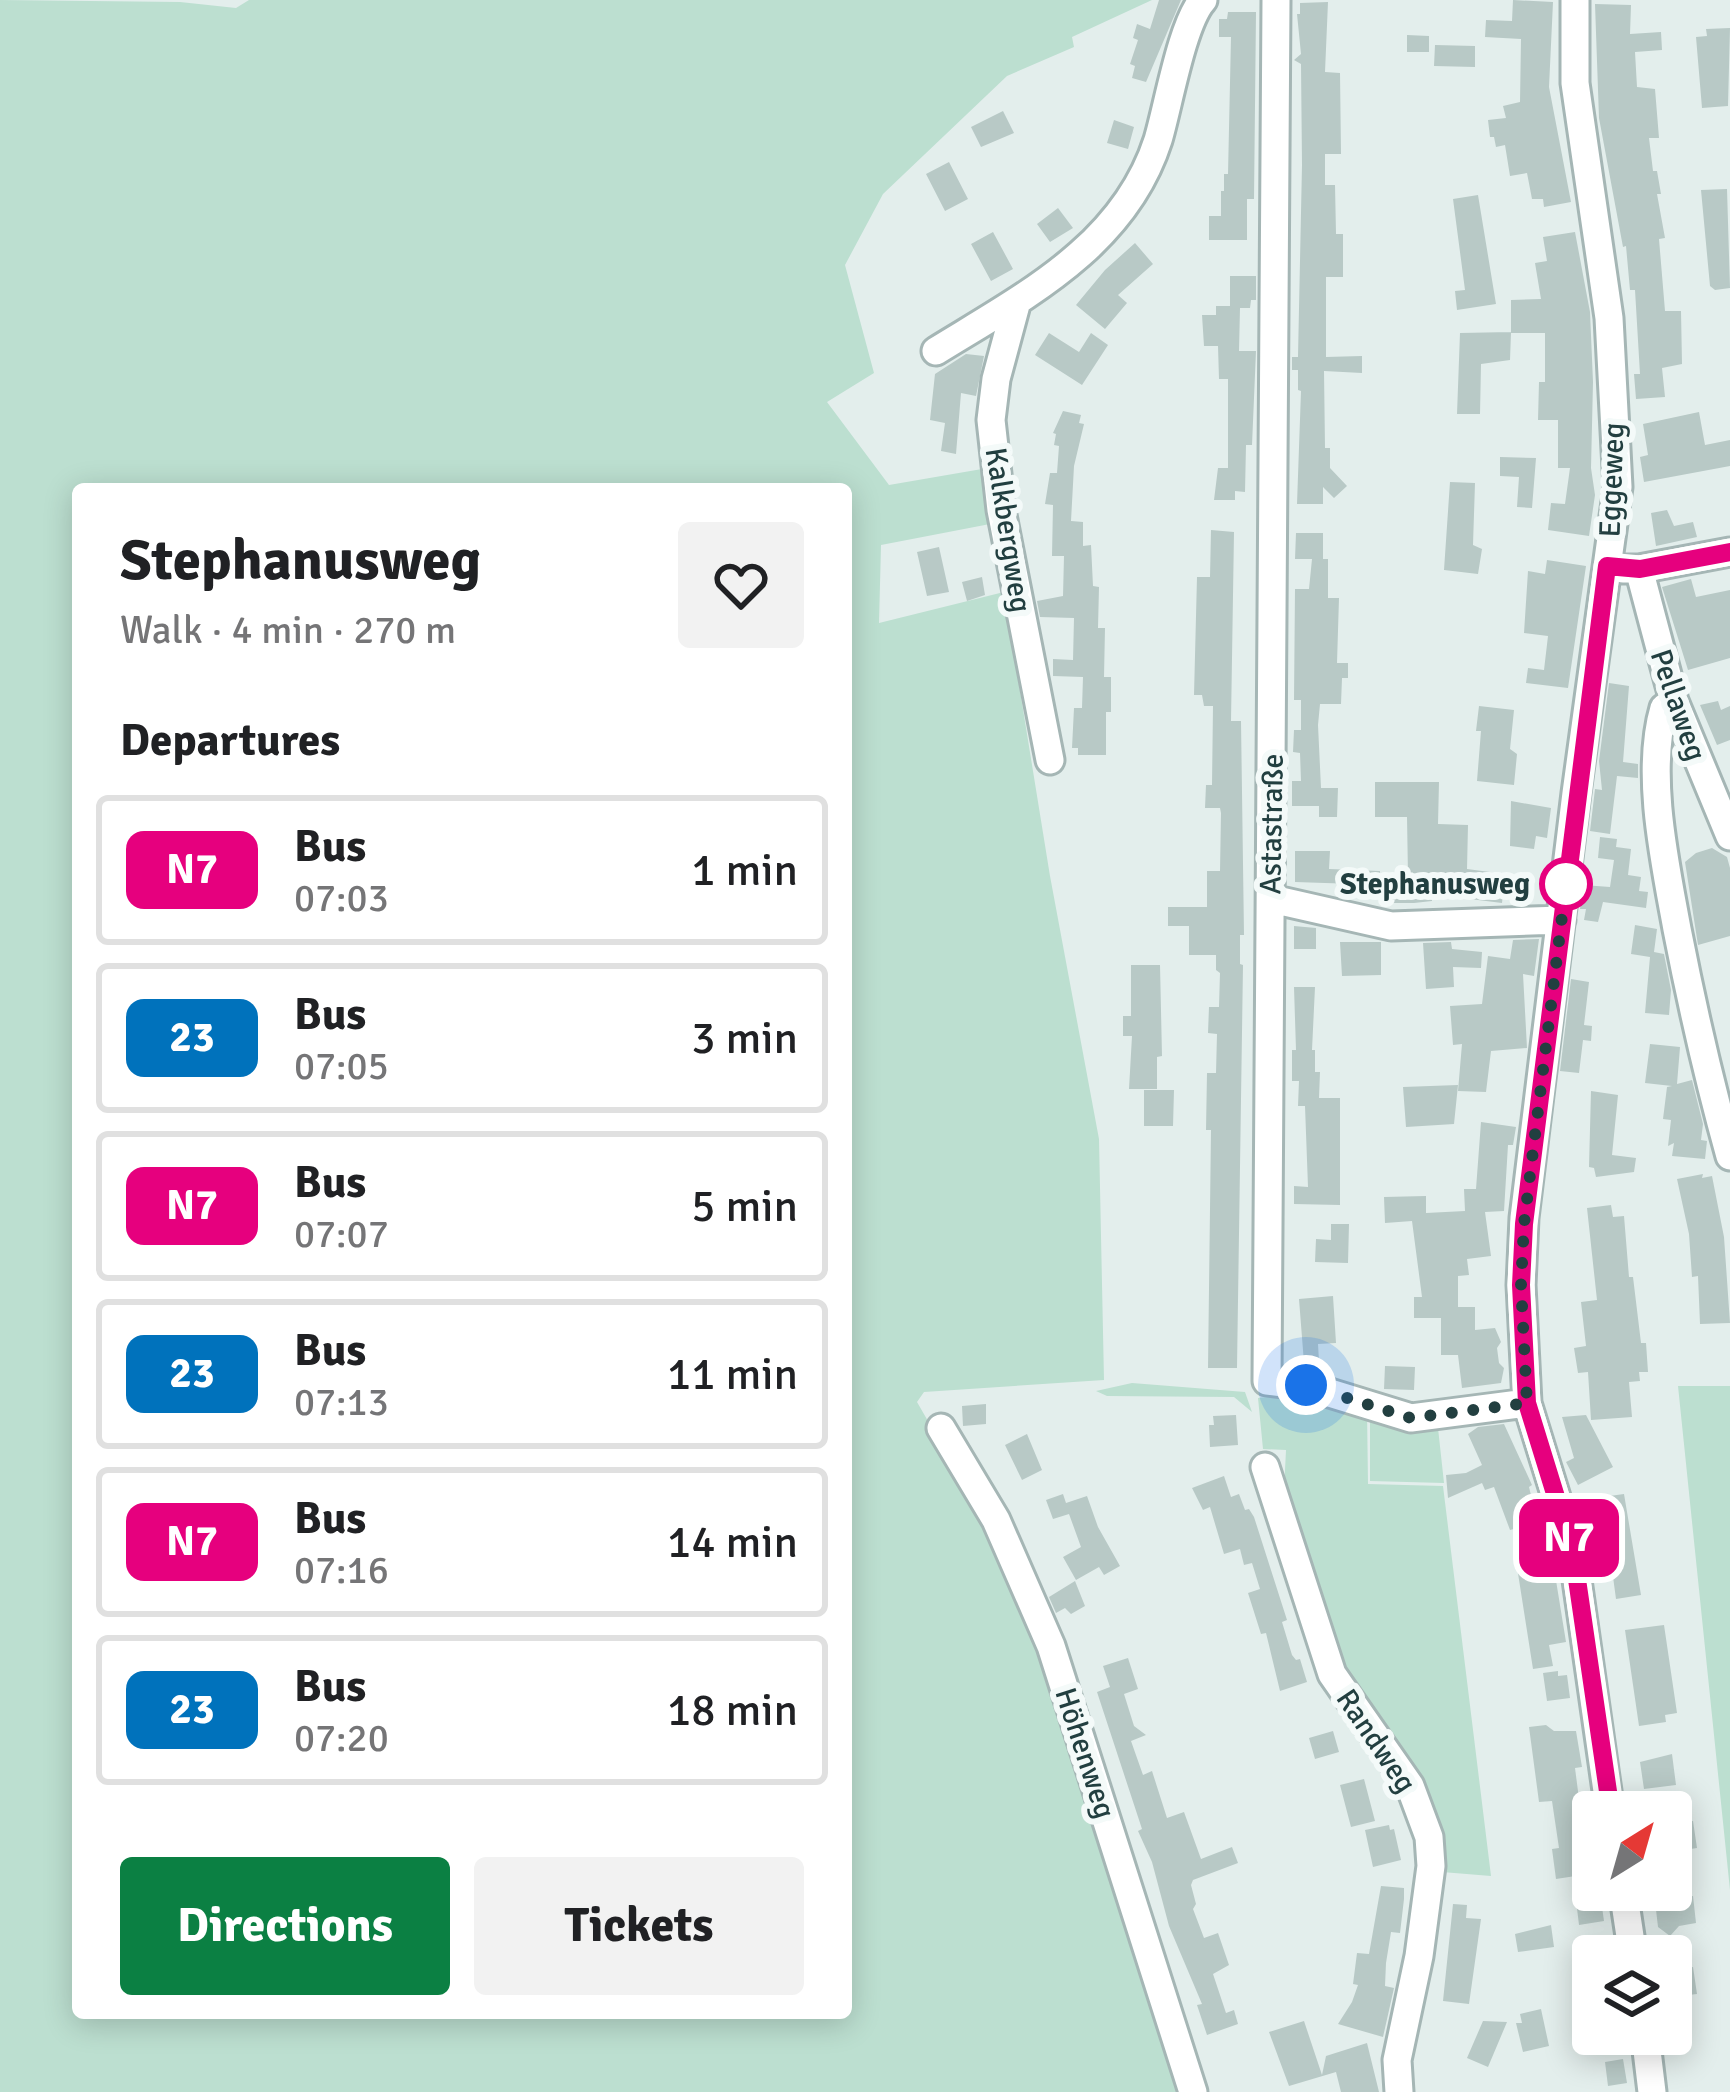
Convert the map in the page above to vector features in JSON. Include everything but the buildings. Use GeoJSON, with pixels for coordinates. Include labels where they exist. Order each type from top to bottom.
{"type":"FeatureCollection","features":[{"type":"Feature","properties":{"kind":"street"},"geometry":{"type":"LineString","coordinates":[[936,351],[1075,261],[1138,189],[1202,0]]}},
{"type":"Feature","properties":{"kind":"street","name":"Astastraße"},"geometry":{"type":"LineString","coordinates":[[1276,0],[1267,1381],[1306,1385],[1411,1418],[1527,1403]]}},
{"type":"Feature","properties":{"kind":"street","name":"Eggeweg"},"geometry":{"type":"LineString","coordinates":[[1575,0],[1576,102],[1609,318],[1618,487],[1524,1224],[1521,1285],[1527,1403],[1573,1552],[1607,1791]]}},
{"type":"Feature","properties":{"kind":"street","name":"Kalkbergweg"},"geometry":{"type":"LineString","coordinates":[[1017,301],[996,379],[991,420],[1000,510],[1050,760]]}},
{"type":"Feature","properties":{"kind":"street"},"geometry":{"type":"LineString","coordinates":[[1607,566],[1640,569],[1730,552]]}},
{"type":"Feature","properties":{"kind":"street","name":"Pellaweg"},"geometry":{"type":"LineString","coordinates":[[1640,569],[1674,701],[1730,836]]}},
{"type":"Feature","properties":{"kind":"street"},"geometry":{"type":"LineString","coordinates":[[1674,701],[1664,708],[1659,735],[1665,867],[1699,1043],[1730,1156]]}},
{"type":"Feature","properties":{"kind":"street"},"geometry":{"type":"LineString","coordinates":[[1272,899],[1391,926],[1561,920]]}},
{"type":"Feature","properties":{"kind":"street","name":"Höhenweg"},"geometry":{"type":"LineString","coordinates":[[941,1429],[996,1520],[1052,1646],[1193,2092]]}},
{"type":"Feature","properties":{"kind":"street","name":"Randweg"},"geometry":{"type":"LineString","coordinates":[[1265,1467],[1332,1674],[1410,1786],[1429,1837],[1431,1866],[1419,1955],[1396,2060],[1399,2092]]}},
{"type":"Feature","properties":{"kind":"street"},"geometry":{"type":"LineString","coordinates":[[1648,2055],[1652,2092]]}},
{"type":"Feature","properties":{"kind":"green space"},"geometry":{"type":"Polygon","coordinates":[[[0,0],[180,2],[236,8],[249,0],[1152,0],[1072,37],[1074,47],[1007,76],[883,194],[845,265],[874,373],[827,402],[889,485],[982,469],[990,524],[881,545],[879,623],[1004,592],[1099,1139],[1104,1380],[924,1392],[917,1402],[986,1522],[1042,1653],[1184,2092],[0,2092],[0,0]]]}},
{"type":"Feature","properties":{"kind":"green space"},"geometry":{"type":"Polygon","coordinates":[[[1132,1383],[1245,1392],[1252,1412],[1234,1397],[1107,1396],[1096,1391],[1132,1383]]]}},
{"type":"Feature","properties":{"kind":"green space"},"geometry":{"type":"Polygon","coordinates":[[[1678,1386],[1730,1386],[1730,1890],[1678,1386]]]}},
{"type":"Feature","properties":{"kind":"green space"},"geometry":{"type":"Polygon","coordinates":[[[1298,1393],[1367,1410],[1368,1484],[1443,1486],[1491,1876],[1442,1872],[1443,1839],[1429,1796],[1405,1753],[1345,1670],[1284,1490],[1286,1450],[1263,1449],[1258,1398],[1298,1393]]]}},
{"type":"Feature","properties":{"kind":"green space"},"geometry":{"type":"Polygon","coordinates":[[[1370,1413],[1438,1428],[1444,1483],[1370,1481],[1370,1413]]]}},
{"type":"Feature","properties":{"kind":"bus line","name":"N7"},"geometry":{"type":"LineString","coordinates":[[1607,1791],[1573,1552],[1527,1403],[1522,1347],[1524,1224],[1607,566],[1640,569],[1730,552]]}},
{"type":"Feature","properties":{"kind":"place","name":"Stephanusweg"},"geometry":{"type":"Point","coordinates":[1566,884]}},
{"type":"Feature","properties":{"kind":"route"},"geometry":{"type":"LineString","coordinates":[[1306,1385],[1411,1418],[1527,1403],[1522,1347],[1524,1224],[1566,884]]}}]}
